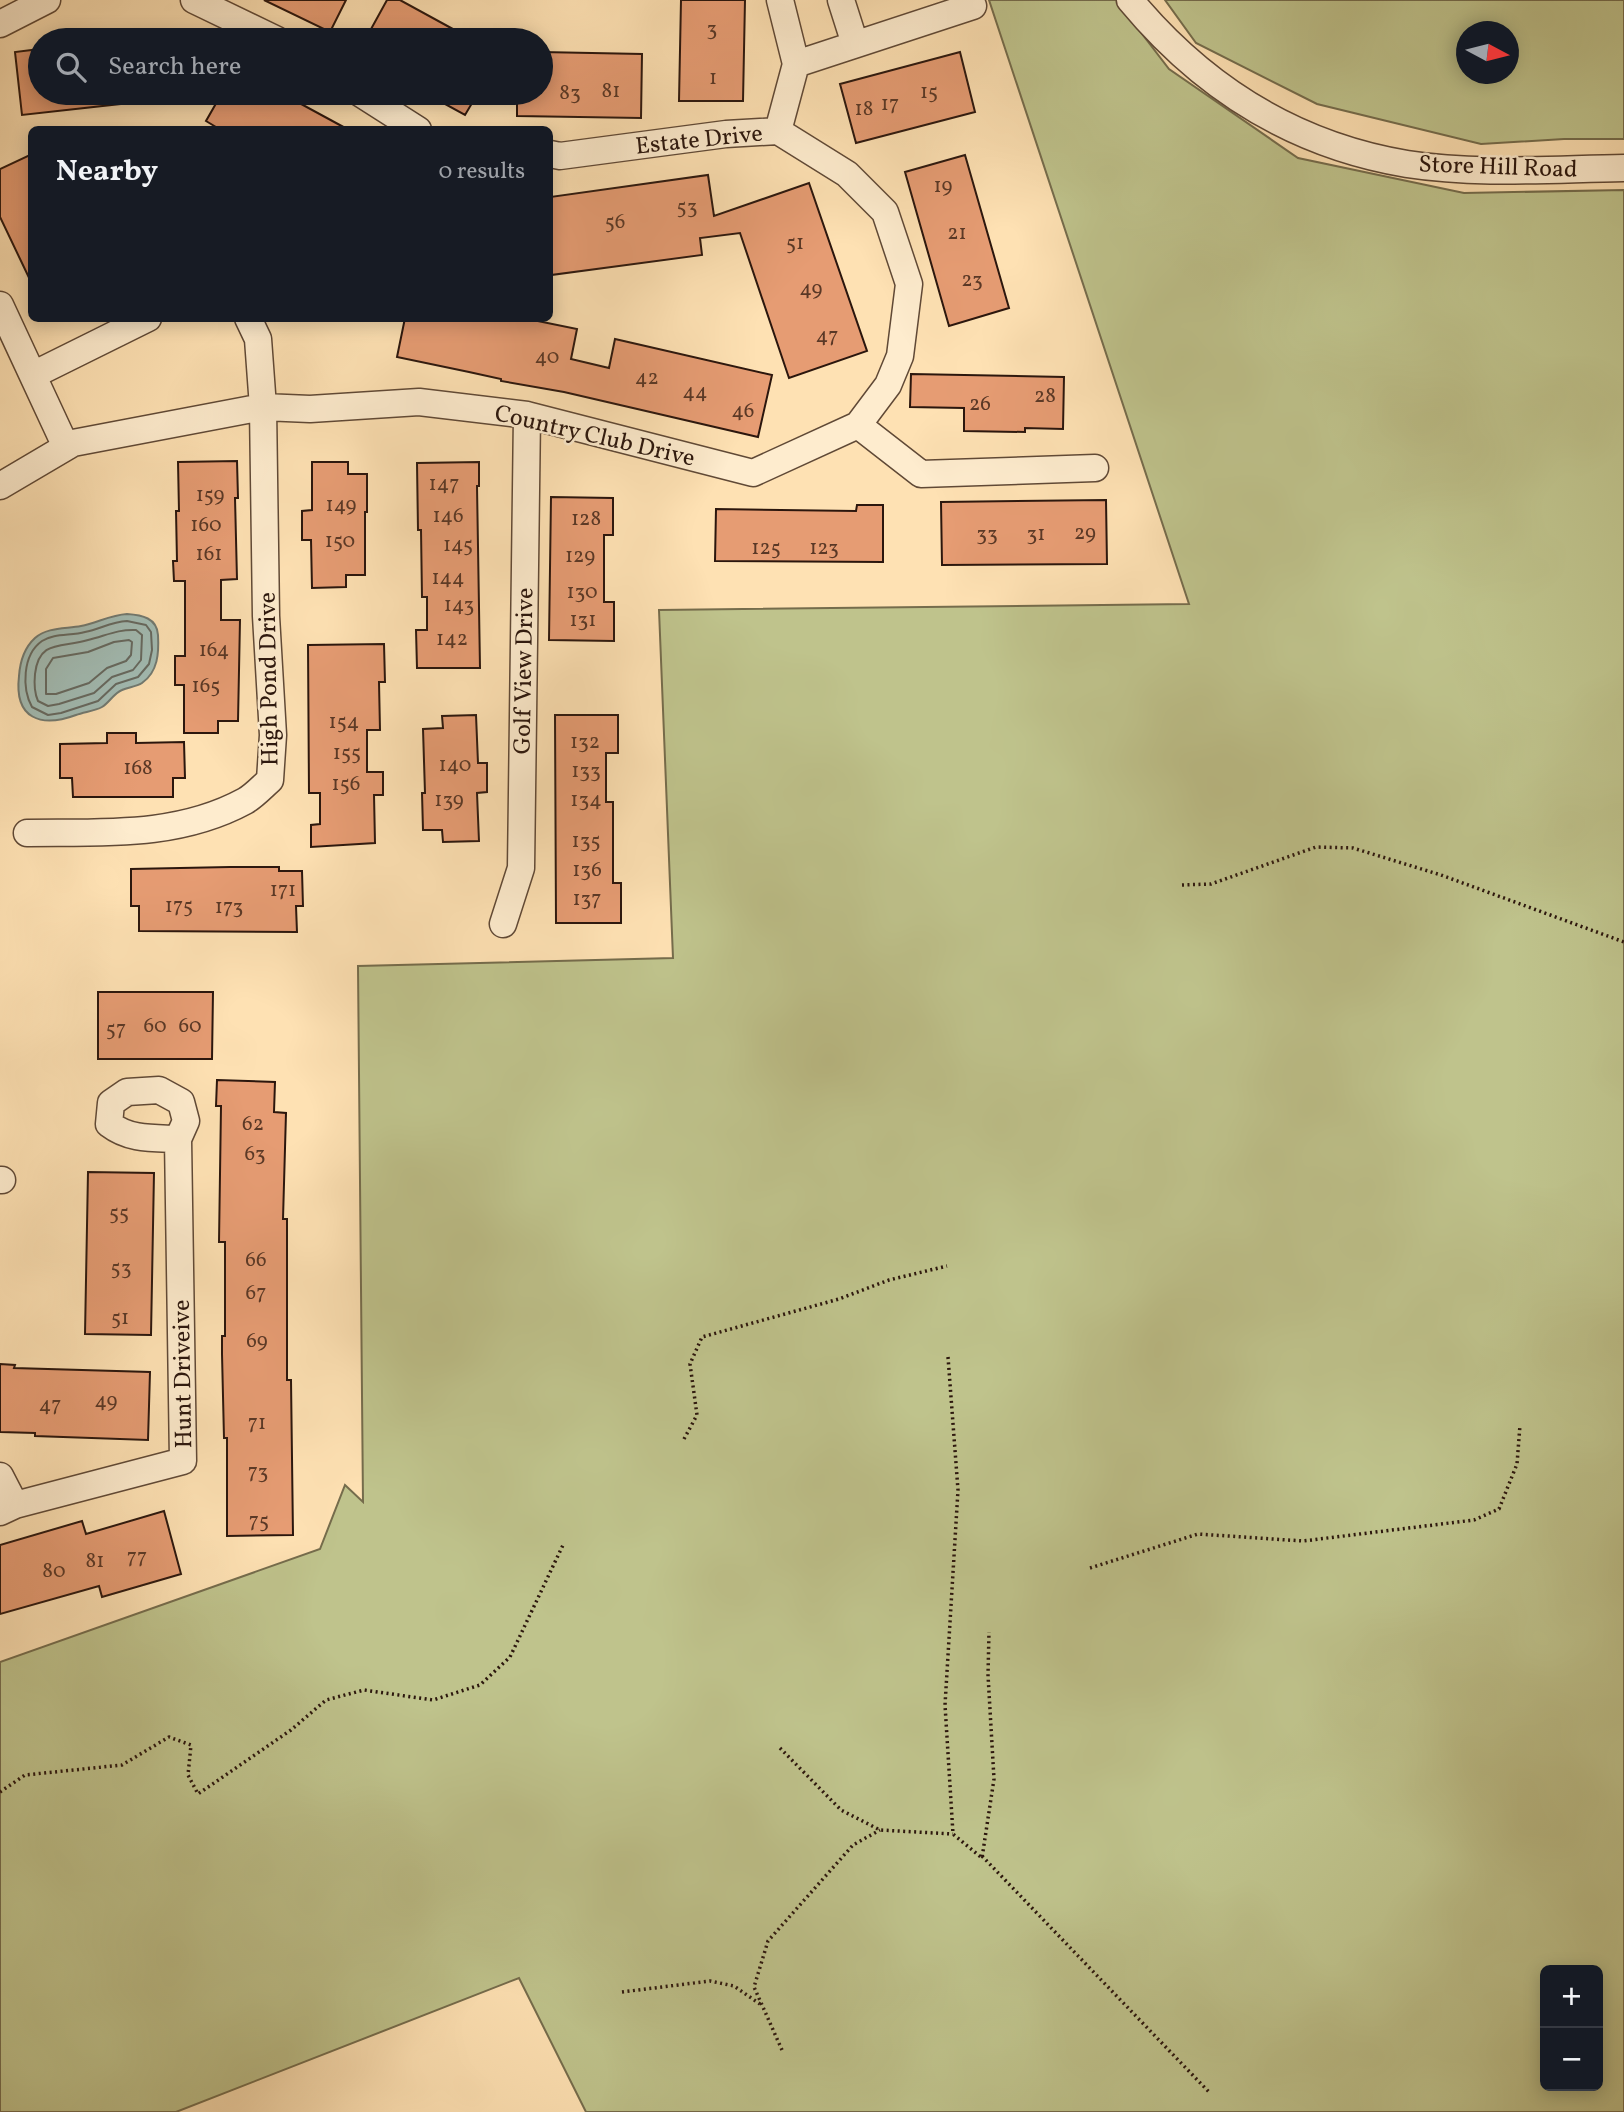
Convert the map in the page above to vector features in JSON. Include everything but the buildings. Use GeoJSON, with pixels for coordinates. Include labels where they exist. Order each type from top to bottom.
{"type":"FeatureCollection","features":[{"type":"Feature","properties":{"kind":"street"},"geometry":{"type":"LineString","coordinates":[[0,24],[47,0]]}},
{"type":"Feature","properties":{"kind":"street"},"geometry":{"type":"LineString","coordinates":[[194,0],[252,28]]}},
{"type":"Feature","properties":{"kind":"street"},"geometry":{"type":"LineString","coordinates":[[778,131],[796,64],[780,0]]}},
{"type":"Feature","properties":{"kind":"street"},"geometry":{"type":"LineString","coordinates":[[841,0],[855,44]]}},
{"type":"Feature","properties":{"kind":"street","name":"Store Hill Road"},"geometry":{"type":"LineString","coordinates":[[1130,0],[1183,58],[1212,82],[1251,107],[1297,131],[1361,155],[1408,164],[1482,170],[1624,169]]}},
{"type":"Feature","properties":{"kind":"street"},"geometry":{"type":"LineString","coordinates":[[796,64],[973,6]]}},
{"type":"Feature","properties":{"kind":"street"},"geometry":{"type":"LineString","coordinates":[[379,105],[412,126]]}},
{"type":"Feature","properties":{"kind":"street","name":"Estate Drive"},"geometry":{"type":"LineString","coordinates":[[553,155],[560,156],[726,134],[778,131],[847,174],[885,212],[909,284],[900,356],[888,386],[858,425]]}},
{"type":"Feature","properties":{"kind":"street"},"geometry":{"type":"LineString","coordinates":[[0,306],[66,447]]}},
{"type":"Feature","properties":{"kind":"street"},"geometry":{"type":"LineString","coordinates":[[33,375],[140,322]]}},
{"type":"Feature","properties":{"kind":"street"},"geometry":{"type":"LineString","coordinates":[[250,322],[258,339],[263,407]]}},
{"type":"Feature","properties":{"kind":"street","name":"Country Club Drive"},"geometry":{"type":"LineString","coordinates":[[0,485],[74,443],[263,407],[310,409],[419,402],[527,415],[753,473],[858,425]]}},
{"type":"Feature","properties":{"kind":"street","name":"High Pond Drive"},"geometry":{"type":"LineString","coordinates":[[27,833],[144,832],[195,822],[247,800],[270,780],[273,735],[266,616],[263,407]]}},
{"type":"Feature","properties":{"kind":"street","name":"Golf View Drive"},"geometry":{"type":"LineString","coordinates":[[503,924],[521,868],[527,415]]}},
{"type":"Feature","properties":{"kind":"street"},"geometry":{"type":"LineString","coordinates":[[858,425],[921,474],[1095,468]]}},
{"type":"Feature","properties":{"kind":"street","name":"Hunt Driveive"},"geometry":{"type":"LineString","coordinates":[[8,1509],[183,1461],[178,1139]]}},
{"type":"Feature","properties":{"kind":"street"},"geometry":{"type":"LineString","coordinates":[[0,1476],[8,1509]]}},
{"type":"Feature","properties":{"kind":"path"},"geometry":{"type":"LineString","coordinates":[[1182,885],[1211,884],[1315,847],[1353,848],[1441,875],[1624,942]]}},
{"type":"Feature","properties":{"kind":"path"},"geometry":{"type":"LineString","coordinates":[[684,1439],[698,1415],[690,1364],[702,1337],[839,1299],[889,1280],[947,1266]]}},
{"type":"Feature","properties":{"kind":"path"},"geometry":{"type":"LineString","coordinates":[[948,1357],[958,1490],[945,1705],[953,1833]]}},
{"type":"Feature","properties":{"kind":"path"},"geometry":{"type":"LineString","coordinates":[[1090,1568],[1198,1534],[1303,1541],[1474,1521],[1499,1508],[1517,1464],[1521,1425]]}},
{"type":"Feature","properties":{"kind":"path"},"geometry":{"type":"LineString","coordinates":[[0,1792],[25,1775],[122,1765],[169,1737],[191,1745],[188,1775],[198,1794],[291,1730],[326,1700],[364,1690],[433,1700],[481,1685],[510,1657],[563,1545]]}},
{"type":"Feature","properties":{"kind":"path"},"geometry":{"type":"LineString","coordinates":[[982,1856],[994,1779],[988,1675],[989,1632]]}},
{"type":"Feature","properties":{"kind":"path"},"geometry":{"type":"LineString","coordinates":[[780,1748],[841,1810],[880,1830],[953,1833],[982,1856],[1209,2092]]}},
{"type":"Feature","properties":{"kind":"path"},"geometry":{"type":"LineString","coordinates":[[782,2050],[754,1987],[768,1941],[853,1844],[880,1830]]}},
{"type":"Feature","properties":{"kind":"path"},"geometry":{"type":"LineString","coordinates":[[622,1992],[710,1981],[734,1986],[762,2006]]}},
{"type":"Feature","properties":{"kind":"green space"},"geometry":{"type":"Polygon","coordinates":[[[989,0],[1116,0],[1169,69],[1298,158],[1464,193],[1624,190],[1624,2112],[586,2112],[519,1978],[176,2112],[0,2112],[0,1662],[320,1549],[345,1485],[363,1502],[358,966],[673,958],[659,610],[1189,604],[989,0]]]}},
{"type":"Feature","properties":{"kind":"green space"},"geometry":{"type":"Polygon","coordinates":[[[1165,0],[1624,0],[1624,139],[1481,144],[1317,104],[1196,43],[1165,0]]]}},
{"type":"Feature","properties":{"kind":"water"},"geometry":{"type":"Polygon","coordinates":[[[127,614],[148,618],[157,629],[156,662],[147,679],[119,691],[99,708],[63,719],[41,720],[26,711],[19,691],[20,671],[25,651],[35,638],[51,630],[81,626],[127,614]]]}}]}
